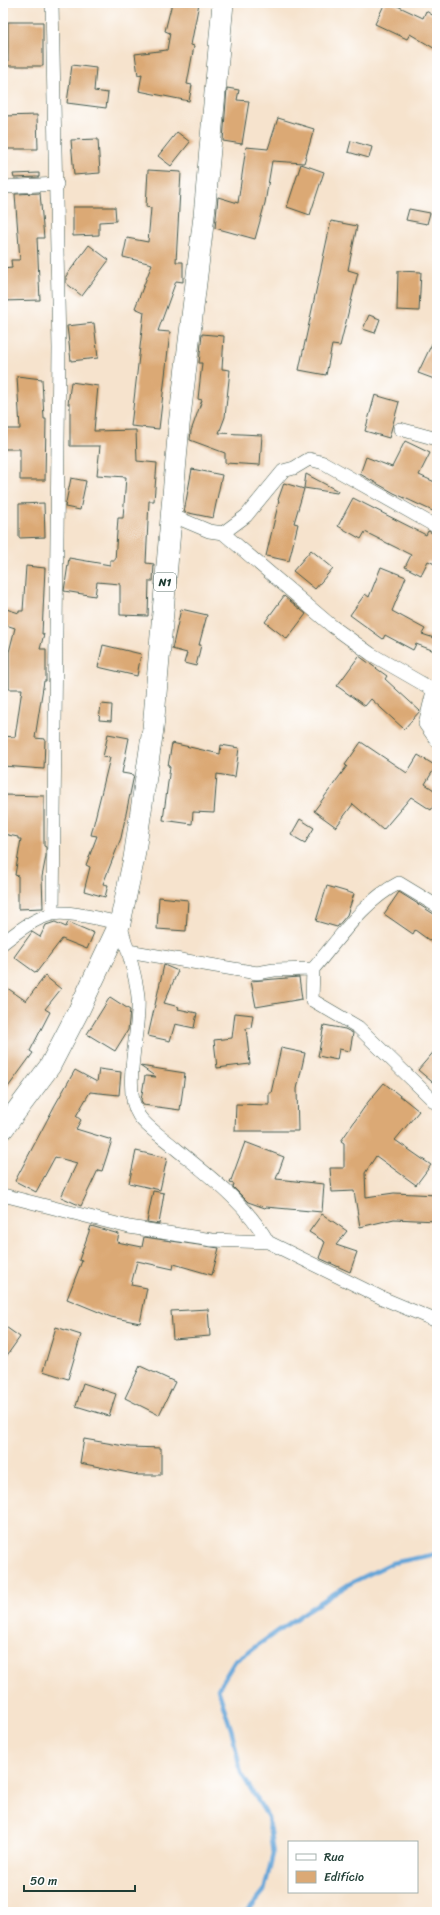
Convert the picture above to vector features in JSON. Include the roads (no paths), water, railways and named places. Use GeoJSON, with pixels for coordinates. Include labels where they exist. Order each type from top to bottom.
{"type":"FeatureCollection","features":[{"type":"Feature","properties":{"kind":"main road","name":"N1"},"geometry":{"type":"LineString","coordinates":[[3,1130],[50,1066],[80,1010],[120,923],[134,858],[153,729],[179,425],[204,216],[223,3]]}},
{"type":"Feature","properties":{"kind":"street"},"geometry":{"type":"LineString","coordinates":[[52,3],[57,184],[59,356],[53,913]]}},
{"type":"Feature","properties":{"kind":"street"},"geometry":{"type":"LineString","coordinates":[[3,187],[57,184]]}},
{"type":"Feature","properties":{"kind":"street"},"geometry":{"type":"LineString","coordinates":[[400,429],[437,438]]}},
{"type":"Feature","properties":{"kind":"street"},"geometry":{"type":"LineString","coordinates":[[222,534],[246,516],[283,471],[294,468],[309,459],[324,463],[437,527]]}},
{"type":"Feature","properties":{"kind":"street"},"geometry":{"type":"LineString","coordinates":[[171,515],[209,531],[222,534],[332,626],[371,654],[435,691],[425,724],[437,741]]}},
{"type":"Feature","properties":{"kind":"street"},"geometry":{"type":"LineString","coordinates":[[437,906],[399,883],[384,890],[370,902],[313,969],[312,1000],[358,1027],[437,1104]]}},
{"type":"Feature","properties":{"kind":"street"},"geometry":{"type":"LineString","coordinates":[[3,943],[21,929],[53,913],[120,923],[138,996],[139,1020],[130,1088],[132,1101],[136,1111],[151,1128],[213,1178],[258,1225],[268,1242]]}},
{"type":"Feature","properties":{"kind":"street"},"geometry":{"type":"LineString","coordinates":[[128,951],[257,973],[274,970],[313,969]]}},
{"type":"Feature","properties":{"kind":"street"},"geometry":{"type":"LineString","coordinates":[[3,1194],[129,1227],[212,1240],[268,1242],[382,1298],[437,1321]]}},
{"type":"Feature","properties":{"kind":"waterway"},"geometry":{"type":"LineString","coordinates":[[247,1912],[264,1891],[273,1854],[268,1817],[241,1773],[232,1732],[218,1689],[235,1661],[308,1610],[351,1583],[392,1563],[437,1554]]}}]}
